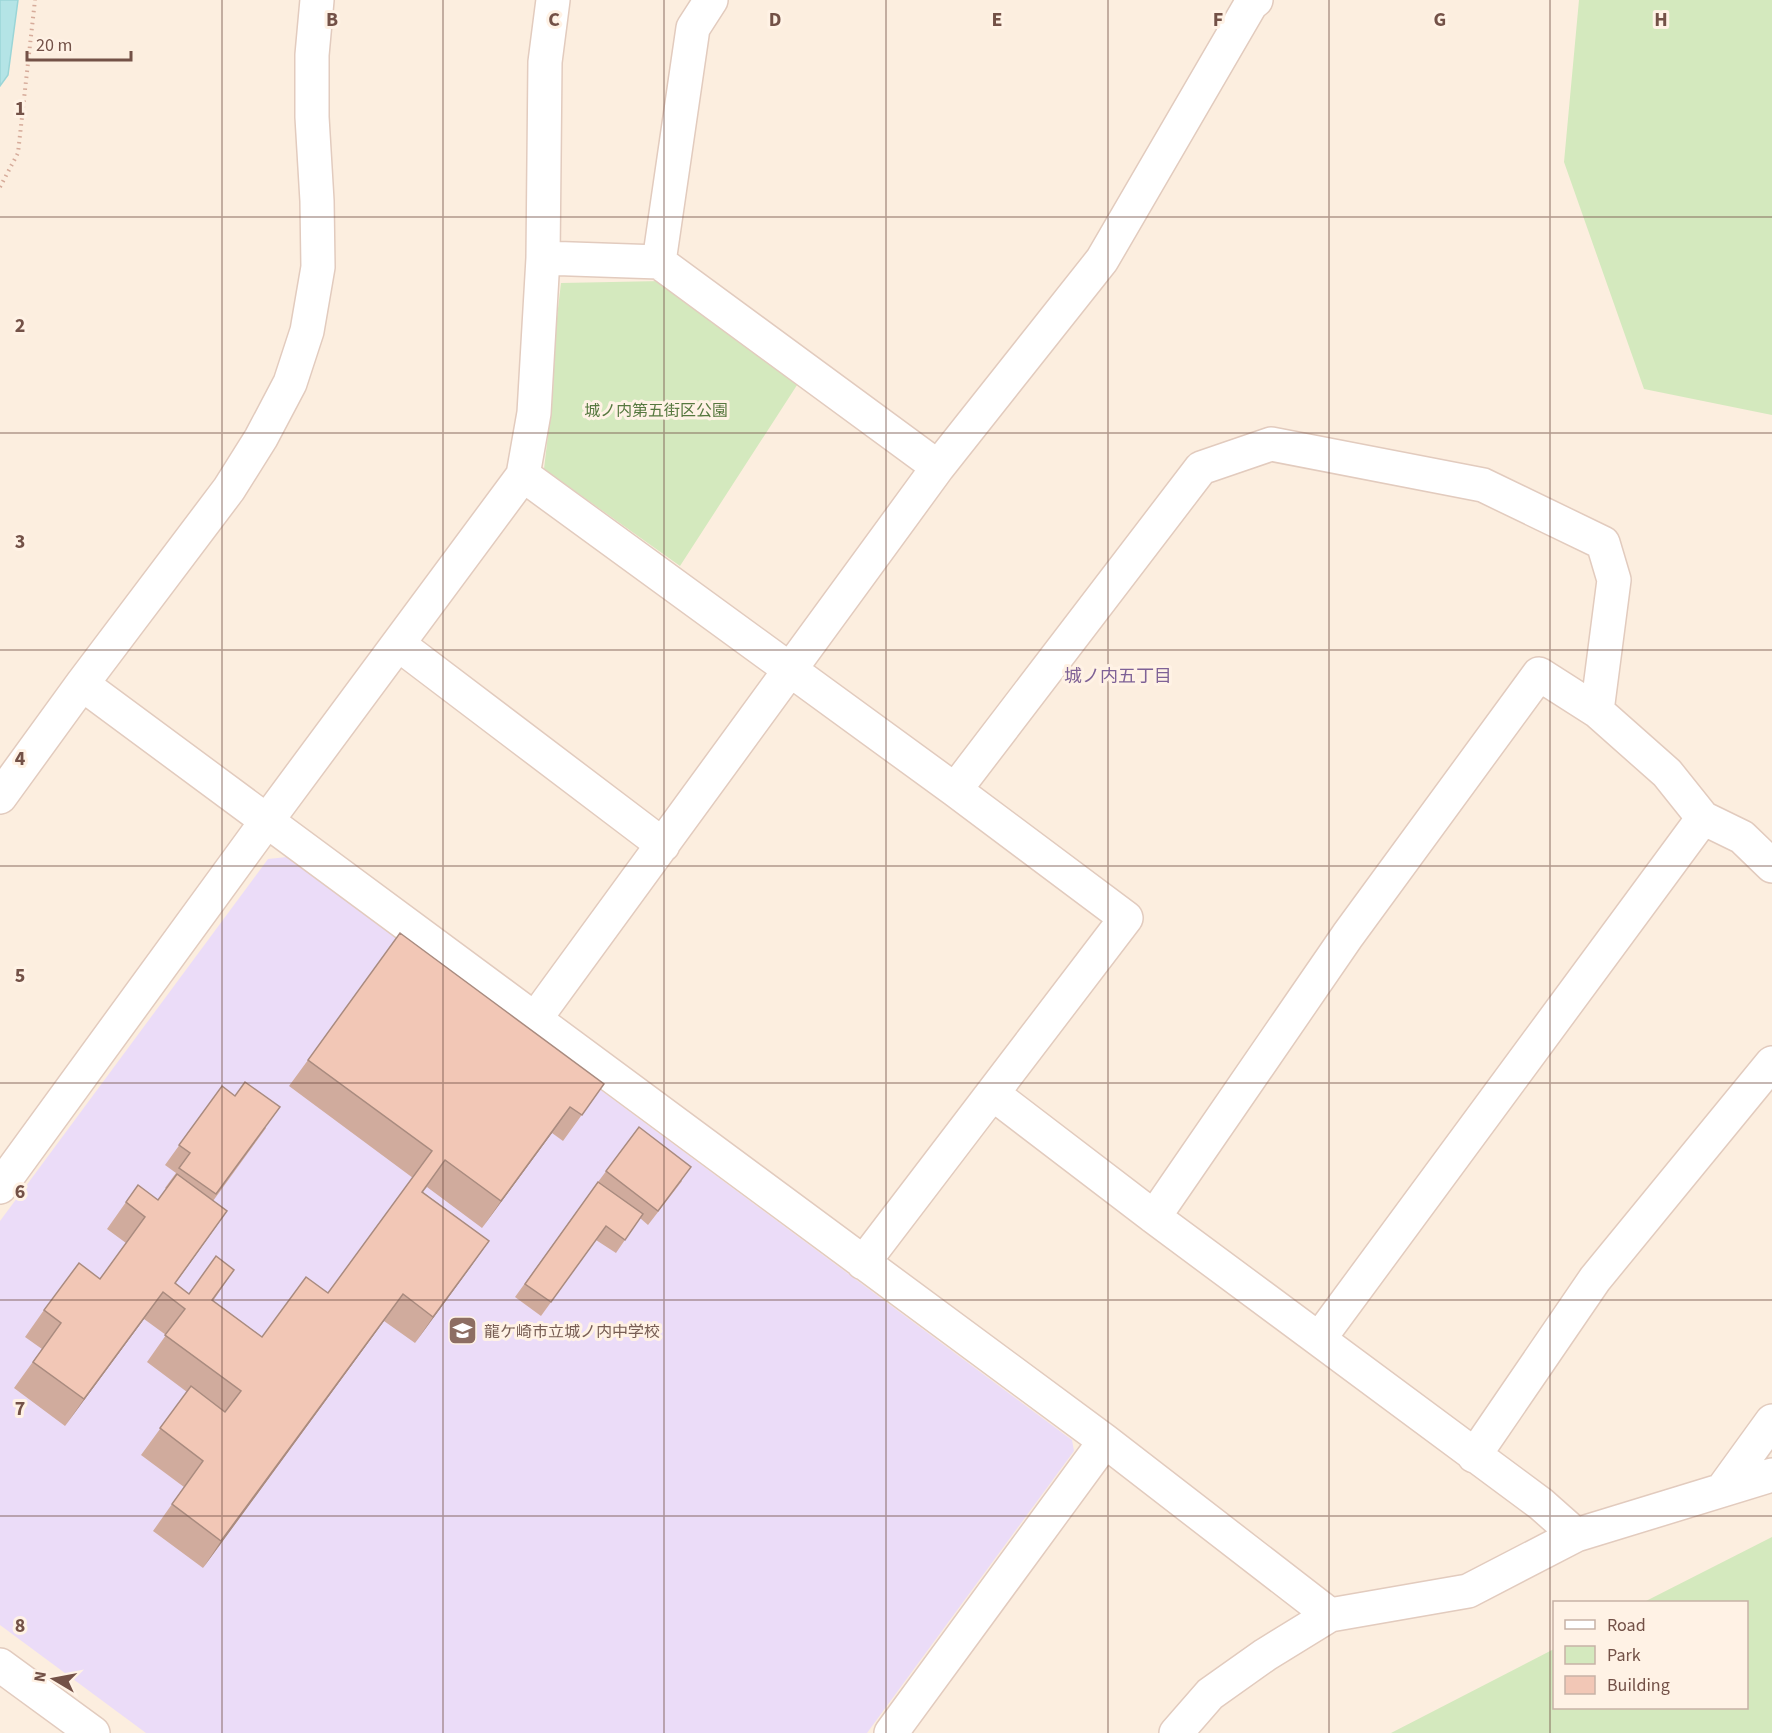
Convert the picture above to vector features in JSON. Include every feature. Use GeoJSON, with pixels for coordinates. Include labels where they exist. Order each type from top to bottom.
{"type":"FeatureCollection","features":[{"type":"Feature","properties":{"kind":"street"},"geometry":{"type":"LineString","coordinates":[[0,797],[229,489],[261,438],[290,383],[307,332],[318,267],[312,117],[312,55],[317,0]]}},
{"type":"Feature","properties":{"kind":"street"},"geometry":{"type":"LineString","coordinates":[[0,1187],[523,475],[534,413],[543,258],[545,62],[553,0]]}},
{"type":"Feature","properties":{"kind":"street"},"geometry":{"type":"LineString","coordinates":[[659,262],[693,28],[711,0]]}},
{"type":"Feature","properties":{"kind":"street"},"geometry":{"type":"LineString","coordinates":[[535,1018],[938,467],[1102,260],[1251,4],[1256,0]]}},
{"type":"Feature","properties":{"kind":"street"},"geometry":{"type":"LineString","coordinates":[[543,258],[659,262],[938,467]]}},
{"type":"Feature","properties":{"kind":"street"},"geometry":{"type":"LineString","coordinates":[[955,790],[1201,468],[1271,444],[1483,485],[1603,543],[1614,580],[1597,711]]}},
{"type":"Feature","properties":{"kind":"street"},"geometry":{"type":"LineString","coordinates":[[523,475],[955,790],[1126,918],[863,1263]]}},
{"type":"Feature","properties":{"kind":"street"},"geometry":{"type":"LineString","coordinates":[[398,645],[663,844]]}},
{"type":"Feature","properties":{"kind":"street"},"geometry":{"type":"LineString","coordinates":[[1154,1217],[1348,935],[1539,674],[1597,711],[1666,772],[1703,818],[1742,837],[1772,866]]}},
{"type":"Feature","properties":{"kind":"street"},"geometry":{"type":"LineString","coordinates":[[82,684],[1105,1441],[1330,1615]]}},
{"type":"Feature","properties":{"kind":"street"},"geometry":{"type":"LineString","coordinates":[[1319,1339],[1703,818]]}},
{"type":"Feature","properties":{"kind":"street"},"geometry":{"type":"LineString","coordinates":[[1474,1456],[1594,1279],[1772,1064]]}},
{"type":"Feature","properties":{"kind":"street"},"geometry":{"type":"LineString","coordinates":[[993,1094],[1154,1217],[1540,1504],[1576,1535]]}},
{"type":"Feature","properties":{"kind":"street"},"geometry":{"type":"LineString","coordinates":[[1722,1490],[1772,1421]]}},
{"type":"Feature","properties":{"kind":"street"},"geometry":{"type":"LineString","coordinates":[[891,1733],[1105,1441]]}},
{"type":"Feature","properties":{"kind":"street"},"geometry":{"type":"LineString","coordinates":[[1176,1733],[1210,1694],[1265,1654],[1330,1615],[1468,1591],[1576,1535],[1772,1475]]}},
{"type":"Feature","properties":{"kind":"street"},"geometry":{"type":"LineString","coordinates":[[0,1665],[93,1733]]}},
{"type":"Feature","properties":{"kind":"path"},"geometry":{"type":"LineString","coordinates":[[0,187],[18,153],[35,0]]}},
{"type":"Feature","properties":{"kind":"shaded area","name":"龍ケ崎市立城ノ内中学校"},"geometry":{"type":"Polygon","coordinates":[[[287,857],[1072,1440],[1074,1451],[867,1733],[146,1733],[0,1625],[0,1221],[268,859],[287,857]]]}},
{"type":"Feature","properties":{"kind":"green space"},"geometry":{"type":"Polygon","coordinates":[[[1579,0],[1772,0],[1772,415],[1644,389],[1564,162],[1579,0]]]}},
{"type":"Feature","properties":{"kind":"green space","name":"城ノ内第五街区公園"},"geometry":{"type":"Polygon","coordinates":[[[662,281],[799,382],[680,566],[544,469],[553,392],[555,334],[561,283],[662,281]]]}},
{"type":"Feature","properties":{"kind":"green space"},"geometry":{"type":"Polygon","coordinates":[[[1772,1537],[1772,1733],[1391,1733],[1553,1650],[1553,1709],[1748,1709],[1748,1601],[1646,1601],[1772,1537]]]}},
{"type":"Feature","properties":{"kind":"water"},"geometry":{"type":"Polygon","coordinates":[[[0,0],[18,0],[8,75],[0,86],[0,0]]]}},
{"type":"Feature","properties":{"kind":"building"},"geometry":{"type":"Polygon","coordinates":[[[400,933],[604,1084],[582,1115],[570,1107],[501,1201],[445,1160],[422,1192],[489,1241],[433,1317],[403,1294],[221,1541],[172,1504],[203,1461],[160,1428],[191,1386],[225,1412],[241,1391],[165,1335],[185,1309],[163,1292],[84,1399],[33,1362],[61,1323],[44,1310],[79,1263],[100,1279],[145,1217],[126,1202],[138,1185],[158,1200],[177,1174],[227,1211],[175,1283],[189,1294],[216,1256],[234,1270],[212,1300],[262,1337],[306,1277],[328,1293],[432,1151],[308,1060],[400,933]]]}},
{"type":"Feature","properties":{"kind":"building"},"geometry":{"type":"Polygon","coordinates":[[[245,1082],[280,1107],[216,1194],[179,1168],[190,1153],[179,1145],[222,1086],[235,1096],[245,1082]]]}},
{"type":"Feature","properties":{"kind":"building"},"geometry":{"type":"Polygon","coordinates":[[[639,1127],[691,1167],[658,1211],[606,1171],[639,1127]]]}},
{"type":"Feature","properties":{"kind":"building"},"geometry":{"type":"Polygon","coordinates":[[[598,1182],[643,1214],[625,1240],[606,1226],[551,1302],[525,1284],[598,1182]]]}},
{"type":"Feature","properties":{"kind":"place","name":"龍ケ崎市立城ノ内中学校"},"geometry":{"type":"Point","coordinates":[463,1331]}},
{"type":"Feature","properties":{"kind":"district","name":"城ノ内五丁目"},"geometry":{"type":"Point","coordinates":[1118,676]}}]}
